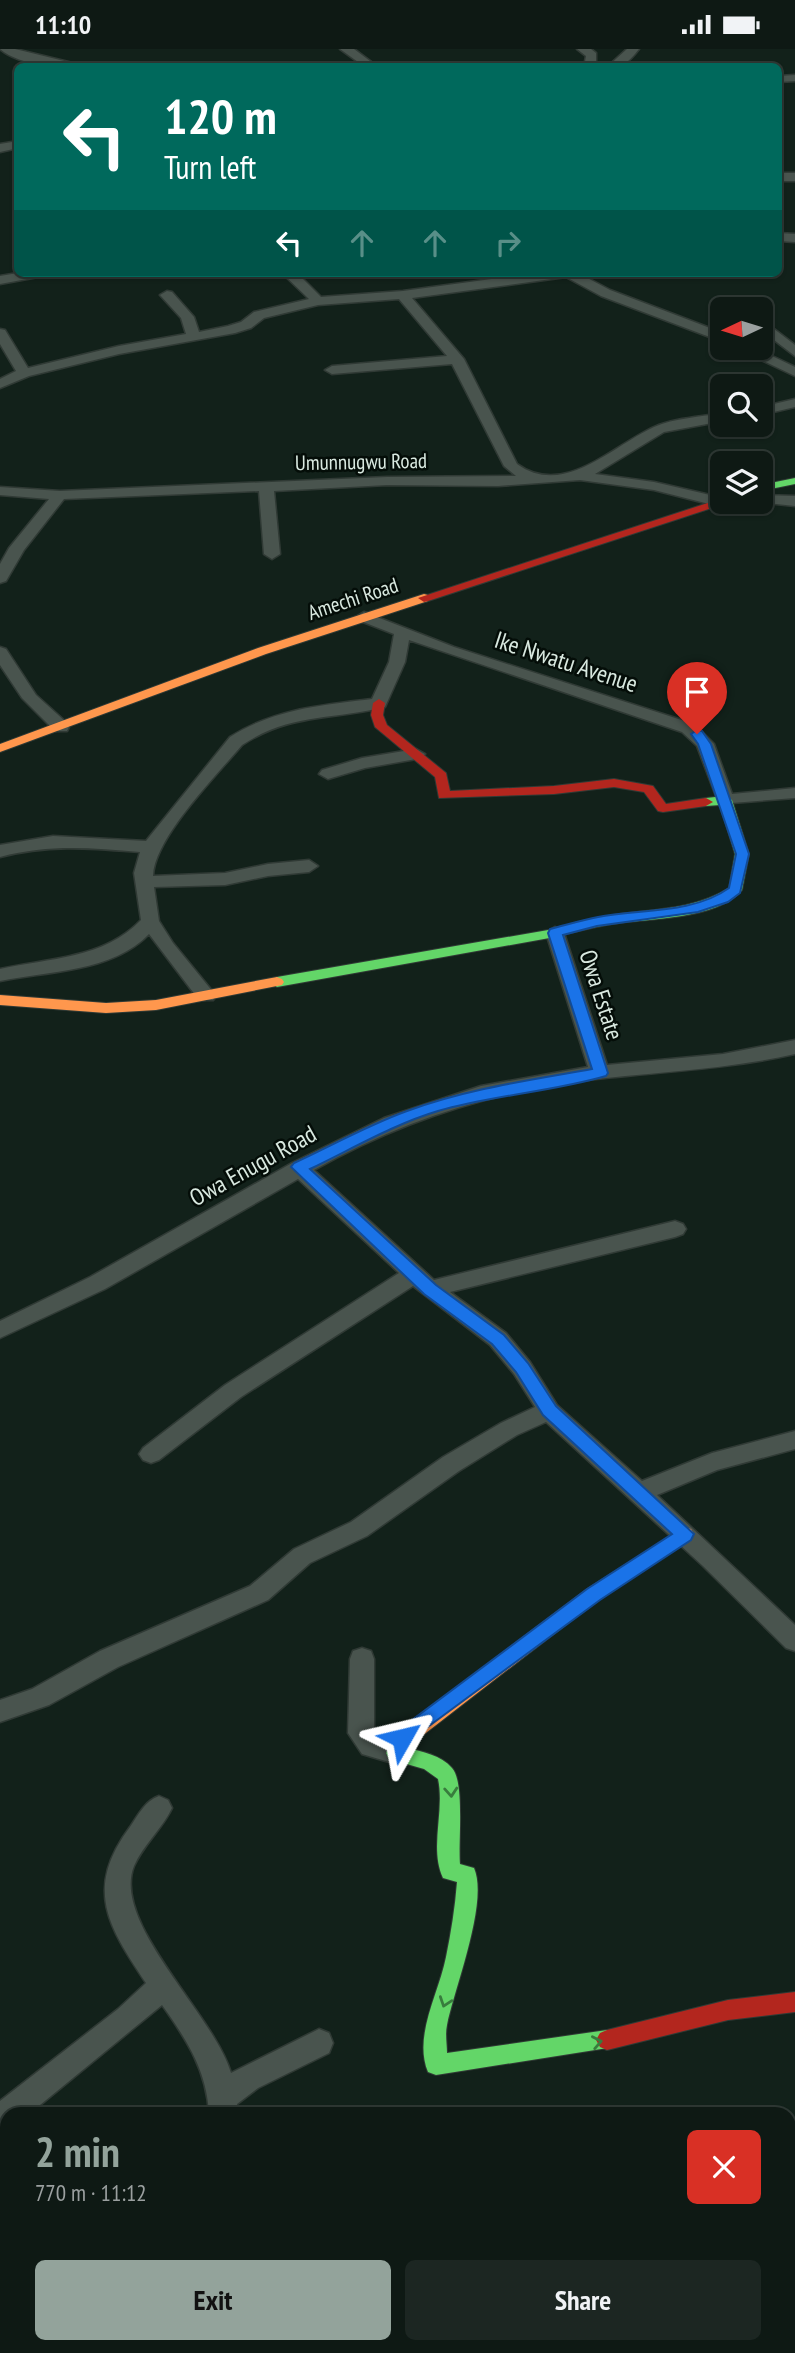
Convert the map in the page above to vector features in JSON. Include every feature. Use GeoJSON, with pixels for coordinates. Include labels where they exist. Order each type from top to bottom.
{"type":"FeatureCollection","features":[{"type":"Feature","properties":{"kind":"street"},"geometry":{"type":"LineString","coordinates":[[5,49],[27,57],[61,63]]}},
{"type":"Feature","properties":{"kind":"street"},"geometry":{"type":"LineString","coordinates":[[346,49],[367,63]]}},
{"type":"Feature","properties":{"kind":"street"},"geometry":{"type":"LineString","coordinates":[[583,49],[592,55],[591,63]]}},
{"type":"Feature","properties":{"kind":"street"},"geometry":{"type":"LineString","coordinates":[[618,63],[633,49]]}},
{"type":"Feature","properties":{"kind":"street"},"geometry":{"type":"LineString","coordinates":[[293,277],[318,301]]}},
{"type":"Feature","properties":{"kind":"street"},"geometry":{"type":"LineString","coordinates":[[0,384],[24,373],[135,347],[194,338],[246,324],[259,315],[318,301],[403,295],[549,277]]}},
{"type":"Feature","properties":{"kind":"street"},"geometry":{"type":"LineString","coordinates":[[577,277],[596,290],[710,330]]}},
{"type":"Feature","properties":{"kind":"street"},"geometry":{"type":"LineString","coordinates":[[167,295],[187,317],[194,338]]}},
{"type":"Feature","properties":{"kind":"street"},"geometry":{"type":"LineString","coordinates":[[403,295],[457,359],[511,466],[536,479]]}},
{"type":"Feature","properties":{"kind":"street"},"geometry":{"type":"LineString","coordinates":[[0,333],[24,373]]}},
{"type":"Feature","properties":{"kind":"street"},"geometry":{"type":"LineString","coordinates":[[774,334],[795,352]]}},
{"type":"Feature","properties":{"kind":"street"},"geometry":{"type":"LineString","coordinates":[[332,370],[457,359]]}},
{"type":"Feature","properties":{"kind":"street"},"geometry":{"type":"LineString","coordinates":[[771,361],[795,372]]}},
{"type":"Feature","properties":{"kind":"street"},"geometry":{"type":"LineString","coordinates":[[773,408],[795,403]]}},
{"type":"Feature","properties":{"kind":"street"},"geometry":{"type":"LineString","coordinates":[[580,476],[660,429],[710,419]]}},
{"type":"Feature","properties":{"kind":"street","name":"Umunnugwu Road"},"geometry":{"type":"LineString","coordinates":[[0,491],[60,495],[580,476],[654,486],[710,498]]}},
{"type":"Feature","properties":{"kind":"street"},"geometry":{"type":"LineString","coordinates":[[773,486],[795,481]]}},
{"type":"Feature","properties":{"kind":"street"},"geometry":{"type":"LineString","coordinates":[[266,486],[272,554]]}},
{"type":"Feature","properties":{"kind":"street"},"geometry":{"type":"LineString","coordinates":[[0,578],[17,548],[60,495]]}},
{"type":"Feature","properties":{"kind":"street"},"geometry":{"type":"LineString","coordinates":[[773,500],[795,501]]}},
{"type":"Feature","properties":{"kind":"street","name":"Amechi Road"},"geometry":{"type":"LineString","coordinates":[[0,748],[188,677],[710,505]]}},
{"type":"Feature","properties":{"kind":"street","name":"Ike Nwatu Avenue"},"geometry":{"type":"LineString","coordinates":[[364,617],[402,634],[688,727],[705,744],[725,800]]}},
{"type":"Feature","properties":{"kind":"street"},"geometry":{"type":"LineString","coordinates":[[402,634],[397,663],[379,703],[377,715],[381,727],[441,776],[444,795],[554,790],[614,783],[648,789],[663,808],[795,793]]}},
{"type":"Feature","properties":{"kind":"street"},"geometry":{"type":"LineString","coordinates":[[0,652],[30,698],[61,727]]}},
{"type":"Feature","properties":{"kind":"street"},"geometry":{"type":"LineString","coordinates":[[206,996],[166,947],[150,921],[143,873],[152,847],[236,741],[250,730],[297,714],[379,703]]}},
{"type":"Feature","properties":{"kind":"street"},"geometry":{"type":"LineString","coordinates":[[328,774],[362,763],[416,754]]}},
{"type":"Feature","properties":{"kind":"street"},"geometry":{"type":"LineString","coordinates":[[0,1000],[131,1008],[555,933],[597,922],[698,907],[723,899],[735,890],[742,854],[725,800]]}},
{"type":"Feature","properties":{"kind":"street"},"geometry":{"type":"LineString","coordinates":[[0,851],[13,845],[37,841],[152,847]]}},
{"type":"Feature","properties":{"kind":"street"},"geometry":{"type":"LineString","coordinates":[[144,882],[225,879],[268,870],[309,866]]}},
{"type":"Feature","properties":{"kind":"street"},"geometry":{"type":"LineString","coordinates":[[0,975],[66,963],[120,947],[139,936],[150,921]]}},
{"type":"Feature","properties":{"kind":"street","name":"Owa Estate"},"geometry":{"type":"LineString","coordinates":[[555,933],[600,1073]]}},
{"type":"Feature","properties":{"kind":"street","name":"Owa Enugu Road"},"geometry":{"type":"LineString","coordinates":[[0,1330],[63,1303],[299,1167],[409,1115],[493,1092],[600,1073],[720,1063],[795,1047]]}},
{"type":"Feature","properties":{"kind":"street"},"geometry":{"type":"LineString","coordinates":[[299,1167],[421,1282],[498,1339],[522,1368],[550,1411],[685,1534],[795,1640]]}},
{"type":"Feature","properties":{"kind":"street"},"geometry":{"type":"LineString","coordinates":[[151,1454],[233,1391],[421,1282],[675,1229]]}},
{"type":"Feature","properties":{"kind":"street"},"geometry":{"type":"LineString","coordinates":[[0,1711],[40,1697],[109,1659],[260,1593],[302,1556],[359,1529],[451,1464],[509,1429],[550,1411]]}},
{"type":"Feature","properties":{"kind":"street"},"geometry":{"type":"LineString","coordinates":[[640,1492],[712,1462],[795,1440]]}},
{"type":"Feature","properties":{"kind":"street"},"geometry":{"type":"LineString","coordinates":[[362,1659],[361,1733],[365,1742],[373,1749],[399,1746],[593,1594],[685,1534]]}},
{"type":"Feature","properties":{"kind":"street"},"geometry":{"type":"LineString","coordinates":[[399,1746],[435,1763],[449,1777],[452,1797],[448,1832],[450,1872],[467,1875],[465,1910],[456,1960],[436,2027],[436,2065],[592,2044],[728,2010],[795,2002]]}},
{"type":"Feature","properties":{"kind":"street"},"geometry":{"type":"LineString","coordinates":[[159,1808],[123,1860],[116,1891],[118,1908],[139,1951],[212,2055],[223,2106]]}},
{"type":"Feature","properties":{"kind":"street"},"geometry":{"type":"LineString","coordinates":[[15,2107],[128,2018],[163,1986]]}},
{"type":"Feature","properties":{"kind":"street"},"geometry":{"type":"LineString","coordinates":[[223,2106],[248,2078],[318,2043]]}},
{"type":"Feature","properties":{"kind":"traffic: fast"},"geometry":{"type":"LineString","coordinates":[[773,486],[795,481]]}},
{"type":"Feature","properties":{"kind":"traffic: fast"},"geometry":{"type":"LineString","coordinates":[[277,982],[555,933],[598,922],[704,906],[735,890],[742,854],[725,800],[706,802]]}},
{"type":"Feature","properties":{"kind":"traffic: fast"},"geometry":{"type":"LineString","coordinates":[[402,1740],[396,1753],[429,1762],[446,1774],[451,1794],[448,1838],[450,1872],[467,1875],[465,1910],[456,1960],[436,2027],[436,2065],[607,2040]]}},
{"type":"Feature","properties":{"kind":"traffic: slow"},"geometry":{"type":"LineString","coordinates":[[0,748],[262,651],[424,598]]}},
{"type":"Feature","properties":{"kind":"traffic: slow"},"geometry":{"type":"LineString","coordinates":[[0,1000],[106,1008],[156,1005],[277,982]]}},
{"type":"Feature","properties":{"kind":"traffic: slow"},"geometry":{"type":"LineString","coordinates":[[402,1740],[593,1594],[685,1534]]}},
{"type":"Feature","properties":{"kind":"traffic: jam"},"geometry":{"type":"LineString","coordinates":[[424,598],[710,505]]}},
{"type":"Feature","properties":{"kind":"traffic: jam"},"geometry":{"type":"LineString","coordinates":[[379,703],[377,715],[381,727],[441,776],[444,795],[554,790],[614,783],[648,789],[663,808],[706,802]]}},
{"type":"Feature","properties":{"kind":"traffic: jam"},"geometry":{"type":"LineString","coordinates":[[607,2040],[728,2010],[795,2002]]}},
{"type":"Feature","properties":{"kind":"route"},"geometry":{"type":"LineString","coordinates":[[402,1738],[593,1594],[685,1534],[550,1411],[522,1368],[498,1339],[430,1289],[299,1167],[409,1115],[483,1094],[600,1073],[555,933],[597,922],[698,907],[723,899],[735,890],[742,854],[705,744],[697,734]]}}]}
